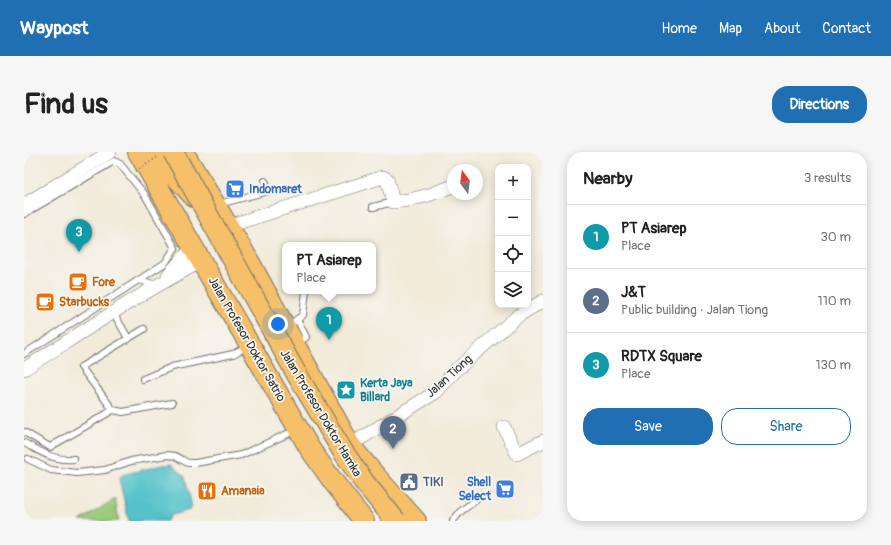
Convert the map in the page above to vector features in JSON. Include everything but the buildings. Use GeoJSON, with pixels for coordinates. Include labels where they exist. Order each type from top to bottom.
{"type":"FeatureCollection","features":[{"type":"Feature","properties":{"kind":"main road"},"geometry":{"type":"LineString","coordinates":[[172,154],[215,205],[228,226],[292,331],[328,406],[350,445],[372,474],[416,521]]}},
{"type":"Feature","properties":{"kind":"main road"},"geometry":{"type":"LineString","coordinates":[[172,154],[245,254]]}},
{"type":"Feature","properties":{"kind":"main road","name":"Jalan Profesor Doktor Hamka"},"geometry":{"type":"LineString","coordinates":[[172,154],[311,425],[353,488],[380,521]]}},
{"type":"Feature","properties":{"kind":"main road","name":"Jalan Profesor Doktor Hamka"},"geometry":{"type":"LineString","coordinates":[[172,154],[296,373],[342,450],[364,482],[396,521]]}},
{"type":"Feature","properties":{"kind":"main road","name":"Jalan Profesor Doktor Satrio"},"geometry":{"type":"LineString","coordinates":[[137,161],[198,255],[295,424],[324,468],[364,521]]}},
{"type":"Feature","properties":{"kind":"main road"},"geometry":{"type":"LineString","coordinates":[[295,424],[308,426],[324,414],[328,406]]}},
{"type":"Feature","properties":{"kind":"main road"},"geometry":{"type":"LineString","coordinates":[[324,468],[320,459],[322,454],[330,450],[350,445]]}},
{"type":"Feature","properties":{"kind":"street"},"geometry":{"type":"LineString","coordinates":[[24,195],[93,152]]}},
{"type":"Feature","properties":{"kind":"street"},"geometry":{"type":"LineString","coordinates":[[24,205],[110,152]]}},
{"type":"Feature","properties":{"kind":"street"},"geometry":{"type":"LineString","coordinates":[[228,226],[383,177],[387,179],[393,202],[429,195],[447,188]]}},
{"type":"Feature","properties":{"kind":"street"},"geometry":{"type":"LineString","coordinates":[[24,369],[48,346],[112,312],[196,264],[198,255]]}},
{"type":"Feature","properties":{"kind":"street","name":"Jalan Tiong"},"geometry":{"type":"LineString","coordinates":[[350,445],[436,392],[457,369],[519,315],[543,301]]}},
{"type":"Feature","properties":{"kind":"street"},"geometry":{"type":"LineString","coordinates":[[504,427],[517,454],[543,441]]}},
{"type":"Feature","properties":{"kind":"lane"},"geometry":{"type":"LineString","coordinates":[[24,214],[114,161],[120,164],[146,195],[175,248],[165,264],[110,298],[48,346],[24,354]]}},
{"type":"Feature","properties":{"kind":"lane"},"geometry":{"type":"LineString","coordinates":[[215,205],[268,191],[265,181]]}},
{"type":"Feature","properties":{"kind":"lane"},"geometry":{"type":"LineString","coordinates":[[373,207],[393,202]]}},
{"type":"Feature","properties":{"kind":"lane"},"geometry":{"type":"LineString","coordinates":[[139,280],[159,284]]}},
{"type":"Feature","properties":{"kind":"lane"},"geometry":{"type":"LineString","coordinates":[[292,331],[303,315],[306,294]]}},
{"type":"Feature","properties":{"kind":"lane"},"geometry":{"type":"LineString","coordinates":[[112,312],[128,338]]}},
{"type":"Feature","properties":{"kind":"lane"},"geometry":{"type":"LineString","coordinates":[[113,410],[81,367],[144,329]]}},
{"type":"Feature","properties":{"kind":"lane"},"geometry":{"type":"LineString","coordinates":[[143,379],[172,368],[233,354],[250,345]]}},
{"type":"Feature","properties":{"kind":"lane"},"geometry":{"type":"LineString","coordinates":[[24,432],[50,447],[113,410],[123,412],[172,403]]}},
{"type":"Feature","properties":{"kind":"lane"},"geometry":{"type":"LineString","coordinates":[[28,459],[51,470],[77,473],[105,470],[131,461],[167,455],[175,456],[188,463],[195,463],[241,455],[295,424]]}},
{"type":"Feature","properties":{"kind":"lane"},"geometry":{"type":"LineString","coordinates":[[24,443],[49,456],[62,460],[74,459]]}},
{"type":"Feature","properties":{"kind":"lane"},"geometry":{"type":"LineString","coordinates":[[453,521],[460,512],[481,496]]}},
{"type":"Feature","properties":{"kind":"path"},"geometry":{"type":"LineString","coordinates":[[137,161],[172,154]]}},
{"type":"Feature","properties":{"kind":"green space"},"geometry":{"type":"Polygon","coordinates":[[[115,499],[119,521],[80,521],[115,499]]]}},
{"type":"Feature","properties":{"kind":"water"},"geometry":{"type":"Polygon","coordinates":[[[171,464],[185,477],[192,507],[190,510],[171,515],[167,521],[129,521],[119,479],[122,475],[171,464]]]}},
{"type":"Feature","properties":{"kind":"place","name":"Indomaret"},"geometry":{"type":"Point","coordinates":[235,189]}},
{"type":"Feature","properties":{"kind":"place","name":"RDTX Square"},"geometry":{"type":"Point","coordinates":[79,252]}},
{"type":"Feature","properties":{"kind":"place","name":"Fore"},"geometry":{"type":"Point","coordinates":[78,282]}},
{"type":"Feature","properties":{"kind":"place","name":"Starbucks"},"geometry":{"type":"Point","coordinates":[45,302]}},
{"type":"Feature","properties":{"kind":"place","name":"PT Asiarep"},"geometry":{"type":"Point","coordinates":[329,340]}},
{"type":"Feature","properties":{"kind":"place","name":"Kerta Jaya Billard"},"geometry":{"type":"Point","coordinates":[346,390]}},
{"type":"Feature","properties":{"kind":"place","name":"J&T"},"geometry":{"type":"Point","coordinates":[393,449]}},
{"type":"Feature","properties":{"kind":"place","name":"TIKI"},"geometry":{"type":"Point","coordinates":[409,482]}},
{"type":"Feature","properties":{"kind":"place","name":"Shell Select"},"geometry":{"type":"Point","coordinates":[505,489]}},
{"type":"Feature","properties":{"kind":"place","name":"Amanaia"},"geometry":{"type":"Point","coordinates":[207,491]}}]}
